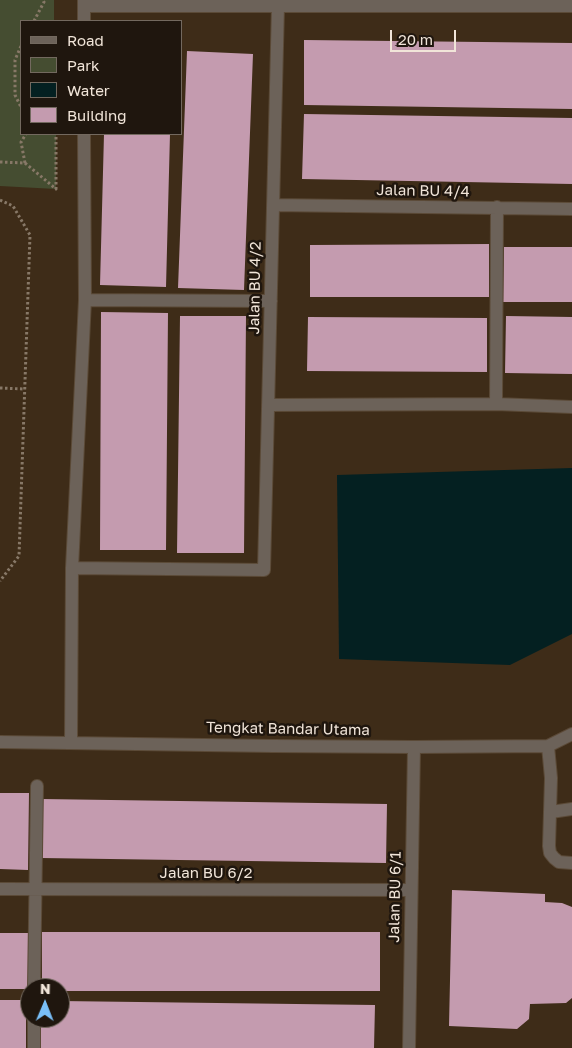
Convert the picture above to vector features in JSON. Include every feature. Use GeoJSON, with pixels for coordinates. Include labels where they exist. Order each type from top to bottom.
{"type":"FeatureCollection","features":[{"type":"Feature","properties":{"kind":"street"},"geometry":{"type":"LineString","coordinates":[[84,20],[84,3],[278,6],[572,6]]}},
{"type":"Feature","properties":{"kind":"street","name":"Jalan BU 4/2"},"geometry":{"type":"LineString","coordinates":[[72,574],[264,570],[278,6]]}},
{"type":"Feature","properties":{"kind":"street"},"geometry":{"type":"LineString","coordinates":[[70,743],[72,574],[85,300],[84,135]]}},
{"type":"Feature","properties":{"kind":"street","name":"Jalan BU 4/4"},"geometry":{"type":"LineString","coordinates":[[273,205],[572,208]]}},
{"type":"Feature","properties":{"kind":"street"},"geometry":{"type":"LineString","coordinates":[[496,404],[497,208]]}},
{"type":"Feature","properties":{"kind":"street"},"geometry":{"type":"LineString","coordinates":[[85,300],[271,301]]}},
{"type":"Feature","properties":{"kind":"street"},"geometry":{"type":"LineString","coordinates":[[268,405],[496,404],[572,406]]}},
{"type":"Feature","properties":{"kind":"street","name":"Tengkat Bandar Utama"},"geometry":{"type":"LineString","coordinates":[[0,742],[414,747],[548,746],[572,734]]}},
{"type":"Feature","properties":{"kind":"street"},"geometry":{"type":"LineString","coordinates":[[548,746],[551,778],[550,852],[559,862],[572,863]]}},
{"type":"Feature","properties":{"kind":"street","name":"Jalan BU 6/1"},"geometry":{"type":"LineString","coordinates":[[409,1048],[414,747]]}},
{"type":"Feature","properties":{"kind":"street"},"geometry":{"type":"LineString","coordinates":[[34,978],[37,786]]}},
{"type":"Feature","properties":{"kind":"street"},"geometry":{"type":"LineString","coordinates":[[551,812],[572,809]]}},
{"type":"Feature","properties":{"kind":"street","name":"Jalan BU 6/2"},"geometry":{"type":"LineString","coordinates":[[0,889],[412,890]]}},
{"type":"Feature","properties":{"kind":"street"},"geometry":{"type":"LineString","coordinates":[[34,1028],[34,1048]]}},
{"type":"Feature","properties":{"kind":"path"},"geometry":{"type":"LineString","coordinates":[[35,20],[44,2],[43,0]]}},
{"type":"Feature","properties":{"kind":"path"},"geometry":{"type":"LineString","coordinates":[[20,48],[15,60],[15,95],[20,105]]}},
{"type":"Feature","properties":{"kind":"path"},"geometry":{"type":"LineString","coordinates":[[25,135],[21,142],[25,163]]}},
{"type":"Feature","properties":{"kind":"path"},"geometry":{"type":"LineString","coordinates":[[0,162],[25,163],[56,189],[56,135]]}},
{"type":"Feature","properties":{"kind":"path"},"geometry":{"type":"LineString","coordinates":[[0,200],[13,206],[30,235],[18,556],[0,581]]}},
{"type":"Feature","properties":{"kind":"path"},"geometry":{"type":"LineString","coordinates":[[0,388],[24,389]]}},
{"type":"Feature","properties":{"kind":"green space"},"geometry":{"type":"Polygon","coordinates":[[[0,0],[54,0],[54,20],[20,20],[20,135],[56,135],[56,189],[0,186],[0,0]]]}},
{"type":"Feature","properties":{"kind":"water"},"geometry":{"type":"Polygon","coordinates":[[[572,468],[572,634],[510,665],[339,659],[337,475],[572,468]]]}},
{"type":"Feature","properties":{"kind":"building"},"geometry":{"type":"Polygon","coordinates":[[[304,40],[572,43],[572,109],[304,105],[304,40]]]}},
{"type":"Feature","properties":{"kind":"building"},"geometry":{"type":"Polygon","coordinates":[[[187,51],[253,54],[244,290],[178,288],[187,51]]]}},
{"type":"Feature","properties":{"kind":"building"},"geometry":{"type":"Polygon","coordinates":[[[304,114],[572,118],[572,184],[302,179],[304,114]]]}},
{"type":"Feature","properties":{"kind":"building"},"geometry":{"type":"Polygon","coordinates":[[[104,135],[170,135],[166,287],[100,285],[104,135]]]}},
{"type":"Feature","properties":{"kind":"building"},"geometry":{"type":"Polygon","coordinates":[[[489,244],[489,297],[310,297],[310,245],[489,244]]]}},
{"type":"Feature","properties":{"kind":"building"},"geometry":{"type":"Polygon","coordinates":[[[504,247],[572,247],[572,302],[503,302],[504,247]]]}},
{"type":"Feature","properties":{"kind":"building"},"geometry":{"type":"Polygon","coordinates":[[[101,312],[168,313],[166,550],[100,550],[101,312]]]}},
{"type":"Feature","properties":{"kind":"building"},"geometry":{"type":"Polygon","coordinates":[[[180,316],[246,316],[244,553],[177,553],[180,316]]]}},
{"type":"Feature","properties":{"kind":"building"},"geometry":{"type":"Polygon","coordinates":[[[506,316],[572,317],[572,374],[505,373],[506,316]]]}},
{"type":"Feature","properties":{"kind":"building"},"geometry":{"type":"Polygon","coordinates":[[[308,317],[487,318],[487,372],[307,371],[308,317]]]}},
{"type":"Feature","properties":{"kind":"building"},"geometry":{"type":"Polygon","coordinates":[[[0,793],[29,793],[28,870],[0,869],[0,793]]]}},
{"type":"Feature","properties":{"kind":"building"},"geometry":{"type":"Polygon","coordinates":[[[42,799],[387,804],[386,863],[41,858],[42,799]]]}},
{"type":"Feature","properties":{"kind":"building"},"geometry":{"type":"Polygon","coordinates":[[[452,890],[545,894],[545,902],[562,903],[572,907],[572,998],[566,1003],[530,1004],[529,1019],[517,1029],[449,1026],[452,890]]]}},
{"type":"Feature","properties":{"kind":"building"},"geometry":{"type":"Polygon","coordinates":[[[42,932],[380,932],[380,991],[70,991],[70,978],[42,978],[42,932]]]}},
{"type":"Feature","properties":{"kind":"building"},"geometry":{"type":"Polygon","coordinates":[[[0,933],[29,933],[29,978],[20,978],[20,989],[0,989],[0,933]]]}},
{"type":"Feature","properties":{"kind":"building"},"geometry":{"type":"Polygon","coordinates":[[[0,1000],[20,1000],[20,1028],[26,1028],[26,1048],[0,1048],[0,1000]]]}},
{"type":"Feature","properties":{"kind":"building"},"geometry":{"type":"Polygon","coordinates":[[[70,1001],[375,1005],[374,1048],[37,1048],[38,1028],[70,1028],[70,1001]]]}}]}
